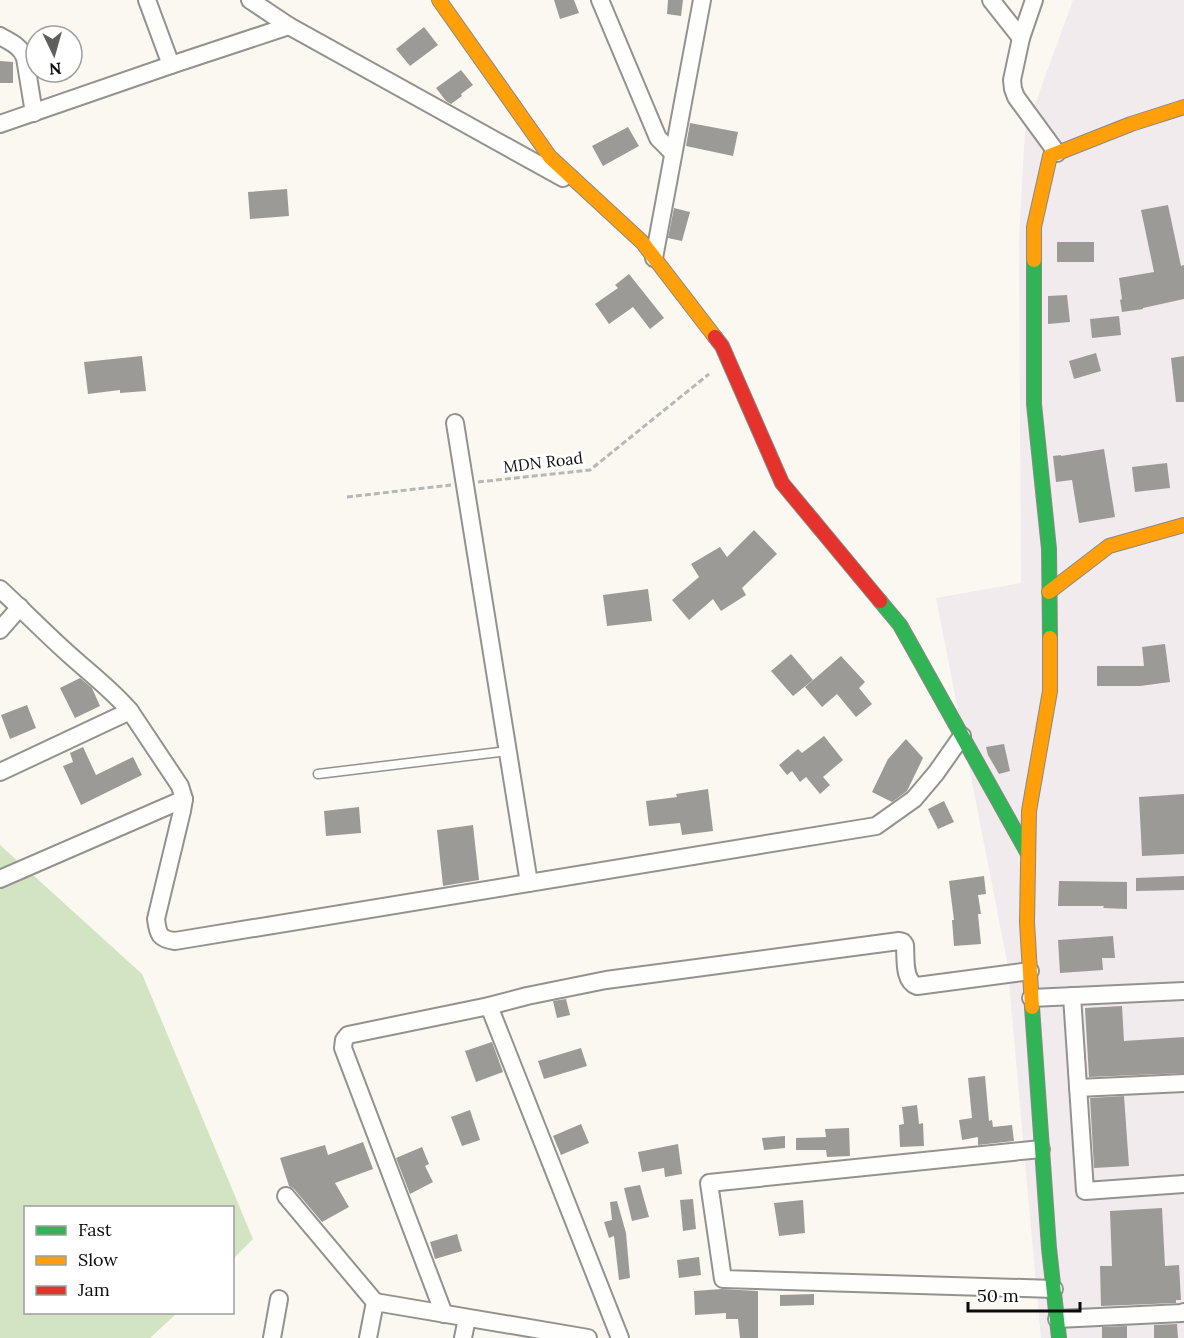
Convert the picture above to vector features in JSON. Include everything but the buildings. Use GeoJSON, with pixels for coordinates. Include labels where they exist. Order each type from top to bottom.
{"type":"FeatureCollection","features":[{"type":"Feature","properties":{"kind":"main road"},"geometry":{"type":"LineString","coordinates":[[439,0],[550,157],[642,242],[722,346],[782,483],[900,625],[1028,854]]}},
{"type":"Feature","properties":{"kind":"main road"},"geometry":{"type":"LineString","coordinates":[[1059,1338],[1041,1149],[1027,922],[1029,812],[1050,690],[1049,549],[1034,404],[1034,227],[1050,156],[1131,124],[1184,107]]}},
{"type":"Feature","properties":{"kind":"main road"},"geometry":{"type":"LineString","coordinates":[[1049,592],[1109,546],[1184,525]]}},
{"type":"Feature","properties":{"kind":"street"},"geometry":{"type":"LineString","coordinates":[[147,0],[171,65]]}},
{"type":"Feature","properties":{"kind":"street"},"geometry":{"type":"LineString","coordinates":[[250,0],[289,26],[585,190]]}},
{"type":"Feature","properties":{"kind":"street"},"geometry":{"type":"LineString","coordinates":[[600,0],[658,138],[673,153]]}},
{"type":"Feature","properties":{"kind":"street"},"geometry":{"type":"LineString","coordinates":[[654,258],[702,0]]}},
{"type":"Feature","properties":{"kind":"street"},"geometry":{"type":"LineString","coordinates":[[991,0],[1022,38]]}},
{"type":"Feature","properties":{"kind":"street"},"geometry":{"type":"LineString","coordinates":[[1034,0],[1012,80],[1013,89],[1016,97],[1057,153]]}},
{"type":"Feature","properties":{"kind":"street"},"geometry":{"type":"LineString","coordinates":[[0,124],[289,26]]}},
{"type":"Feature","properties":{"kind":"street"},"geometry":{"type":"LineString","coordinates":[[0,36],[19,47],[23,52],[34,113]]}},
{"type":"Feature","properties":{"kind":"street"},"geometry":{"type":"LineString","coordinates":[[455,423],[529,883]]}},
{"type":"Feature","properties":{"kind":"street"},"geometry":{"type":"LineString","coordinates":[[0,589],[103,683],[130,711],[180,786],[183,800],[156,919],[157,930],[162,938],[169,940],[176,941],[876,826],[914,799],[962,736]]}},
{"type":"Feature","properties":{"kind":"street"},"geometry":{"type":"LineString","coordinates":[[0,630],[20,607]]}},
{"type":"Feature","properties":{"kind":"street"},"geometry":{"type":"LineString","coordinates":[[0,772],[130,711]]}},
{"type":"Feature","properties":{"kind":"street"},"geometry":{"type":"LineString","coordinates":[[0,879],[183,800]]}},
{"type":"Feature","properties":{"kind":"street"},"geometry":{"type":"LineString","coordinates":[[444,1314],[343,1048],[344,1040],[348,1035],[606,980],[899,941],[905,945],[908,978],[912,984],[917,986],[1030,971]]}},
{"type":"Feature","properties":{"kind":"street"},"geometry":{"type":"LineString","coordinates":[[1031,998],[1184,991]]}},
{"type":"Feature","properties":{"kind":"street"},"geometry":{"type":"LineString","coordinates":[[1072,996],[1085,1191],[1184,1184]]}},
{"type":"Feature","properties":{"kind":"street"},"geometry":{"type":"LineString","coordinates":[[489,1006],[620,1338]]}},
{"type":"Feature","properties":{"kind":"street"},"geometry":{"type":"LineString","coordinates":[[1078,1088],[1184,1083]]}},
{"type":"Feature","properties":{"kind":"street"},"geometry":{"type":"LineString","coordinates":[[1041,1149],[709,1183],[723,1279],[1054,1289]]}},
{"type":"Feature","properties":{"kind":"street"},"geometry":{"type":"LineString","coordinates":[[286,1196],[375,1302],[547,1335],[588,1338]]}},
{"type":"Feature","properties":{"kind":"street"},"geometry":{"type":"LineString","coordinates":[[272,1338],[279,1299]]}},
{"type":"Feature","properties":{"kind":"street"},"geometry":{"type":"LineString","coordinates":[[368,1338],[375,1302]]}},
{"type":"Feature","properties":{"kind":"street"},"geometry":{"type":"LineString","coordinates":[[1057,1319],[1184,1312]]}},
{"type":"Feature","properties":{"kind":"street"},"geometry":{"type":"LineString","coordinates":[[463,1338],[467,1318]]}},
{"type":"Feature","properties":{"kind":"lane"},"geometry":{"type":"LineString","coordinates":[[318,774],[508,751]]}},
{"type":"Feature","properties":{"kind":"path","name":"MDN Road"},"geometry":{"type":"LineString","coordinates":[[347,497],[590,470],[709,374]]}},
{"type":"Feature","properties":{"kind":"shaded area"},"geometry":{"type":"Polygon","coordinates":[[[1073,0],[1184,0],[1184,1338],[1041,1338],[1007,961],[936,598],[1021,583],[1019,238],[1025,132],[1073,0]]]}},
{"type":"Feature","properties":{"kind":"green space"},"geometry":{"type":"Polygon","coordinates":[[[0,845],[142,974],[253,1239],[234,1258],[234,1206],[24,1206],[24,1314],[176,1314],[150,1338],[0,1338],[0,845]]]}},
{"type":"Feature","properties":{"kind":"traffic: fast"},"geometry":{"type":"LineString","coordinates":[[1034,260],[1034,404],[1049,549],[1050,638]]}},
{"type":"Feature","properties":{"kind":"traffic: fast"},"geometry":{"type":"LineString","coordinates":[[880,601],[900,625],[1027,852]]}},
{"type":"Feature","properties":{"kind":"traffic: fast"},"geometry":{"type":"LineString","coordinates":[[1032,1007],[1049,1248],[1059,1338]]}},
{"type":"Feature","properties":{"kind":"traffic: slow"},"geometry":{"type":"LineString","coordinates":[[439,0],[550,157],[642,242],[715,337]]}},
{"type":"Feature","properties":{"kind":"traffic: slow"},"geometry":{"type":"LineString","coordinates":[[1034,260],[1034,227],[1050,156],[1131,124],[1184,107]]}},
{"type":"Feature","properties":{"kind":"traffic: slow"},"geometry":{"type":"LineString","coordinates":[[1049,592],[1109,546],[1184,525]]}},
{"type":"Feature","properties":{"kind":"traffic: slow"},"geometry":{"type":"LineString","coordinates":[[1032,1007],[1027,922],[1029,811],[1050,691],[1050,638]]}},
{"type":"Feature","properties":{"kind":"traffic: jam"},"geometry":{"type":"LineString","coordinates":[[715,337],[722,346],[782,483],[880,601]]}}]}
